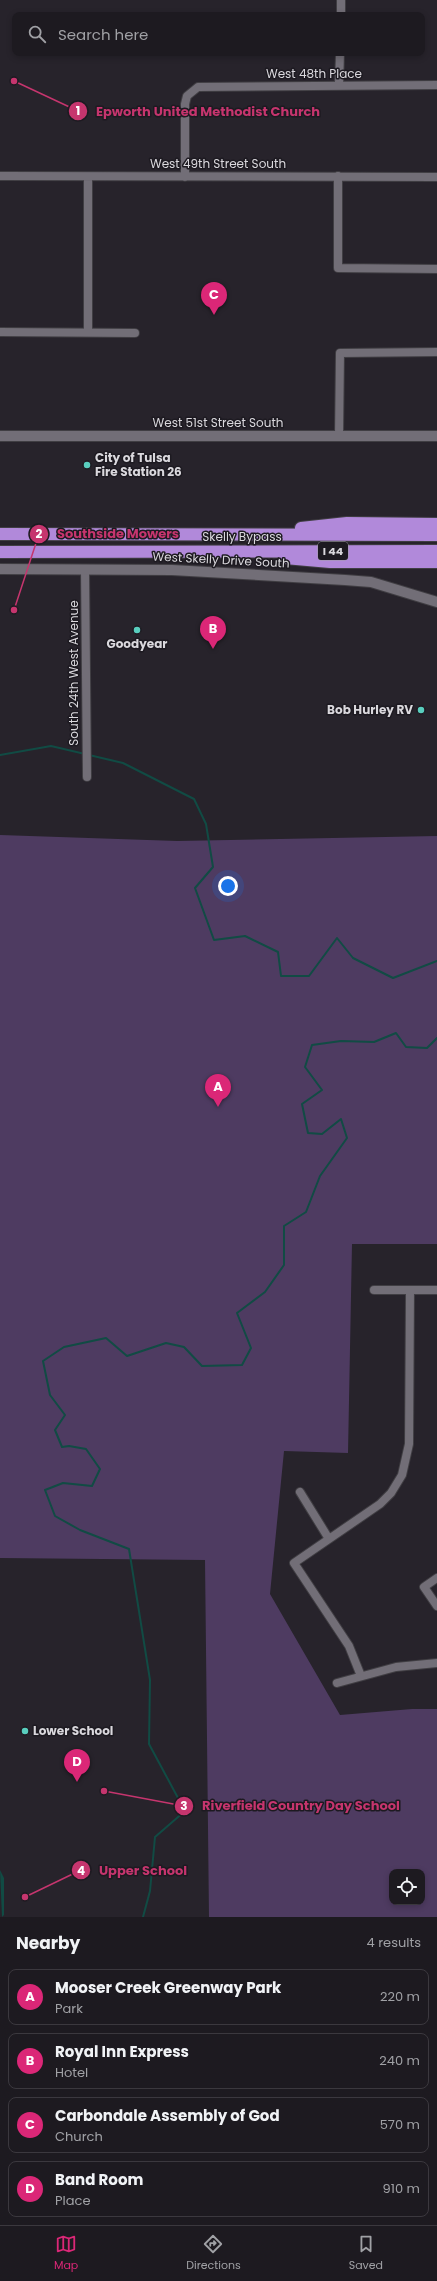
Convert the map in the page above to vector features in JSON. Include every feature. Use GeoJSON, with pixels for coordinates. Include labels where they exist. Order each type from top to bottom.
{"type":"FeatureCollection","features":[{"type":"Feature","properties":{"kind":"highway"},"geometry":{"type":"LineString","coordinates":[[228,535],[347,523],[437,524]]}},
{"type":"Feature","properties":{"kind":"highway","name":"Skelly Bypass"},"geometry":{"type":"LineString","coordinates":[[0,534],[437,535]]}},
{"type":"Feature","properties":{"kind":"highway"},"geometry":{"type":"LineString","coordinates":[[228,551],[330,562],[437,562]]}},
{"type":"Feature","properties":{"kind":"highway","name":"Skelly Bypass"},"geometry":{"type":"LineString","coordinates":[[0,552],[437,551]]}},
{"type":"Feature","properties":{"kind":"street"},"geometry":{"type":"LineString","coordinates":[[341,0],[341,12]]}},
{"type":"Feature","properties":{"kind":"street"},"geometry":{"type":"LineString","coordinates":[[339,86],[340,56]]}},
{"type":"Feature","properties":{"kind":"street","name":"West 48th Place"},"geometry":{"type":"LineString","coordinates":[[184,176],[185,104],[192,90],[205,86],[437,85]]}},
{"type":"Feature","properties":{"kind":"street","name":"West 49th Street South"},"geometry":{"type":"LineString","coordinates":[[0,176],[437,177]]}},
{"type":"Feature","properties":{"kind":"street"},"geometry":{"type":"LineString","coordinates":[[338,176],[338,268],[437,269]]}},
{"type":"Feature","properties":{"kind":"street"},"geometry":{"type":"LineString","coordinates":[[88,177],[88,332]]}},
{"type":"Feature","properties":{"kind":"street"},"geometry":{"type":"LineString","coordinates":[[0,332],[135,333]]}},
{"type":"Feature","properties":{"kind":"street"},"geometry":{"type":"LineString","coordinates":[[339,436],[340,352],[437,352]]}},
{"type":"Feature","properties":{"kind":"street","name":"West 51st Street South"},"geometry":{"type":"LineString","coordinates":[[0,436],[437,436]]}},
{"type":"Feature","properties":{"kind":"street","name":"West Skelly Drive South"},"geometry":{"type":"LineString","coordinates":[[0,569],[172,570],[371,582],[437,602]]}},
{"type":"Feature","properties":{"kind":"street","name":"South 24th West Avenue"},"geometry":{"type":"LineString","coordinates":[[85,569],[87,777]]}},
{"type":"Feature","properties":{"kind":"street"},"geometry":{"type":"LineString","coordinates":[[374,1290],[437,1290]]}},
{"type":"Feature","properties":{"kind":"street"},"geometry":{"type":"LineString","coordinates":[[361,1676],[349,1646],[294,1563],[386,1499],[396,1486],[405,1467],[410,1432],[410,1290]]}},
{"type":"Feature","properties":{"kind":"street"},"geometry":{"type":"LineString","coordinates":[[300,1492],[329,1539]]}},
{"type":"Feature","properties":{"kind":"street"},"geometry":{"type":"LineString","coordinates":[[437,1578],[424,1587],[437,1606]]}},
{"type":"Feature","properties":{"kind":"street"},"geometry":{"type":"LineString","coordinates":[[337,1683],[396,1667],[437,1662]]}},
{"type":"Feature","properties":{"kind":"shaded area"},"geometry":{"type":"Polygon","coordinates":[[[0,835],[177,841],[437,836],[437,1244],[352,1244],[348,1453],[284,1451],[270,1594],[340,1715],[412,1709],[437,1709],[437,1917],[209,1917],[205,1560],[0,1558],[0,835]]]}},
{"type":"Feature","properties":{"kind":"shaded area"},"geometry":{"type":"Polygon","coordinates":[[[0,1870],[4,1878],[4,1915],[2,1917],[0,1870]]]}},
{"type":"Feature","properties":{"kind":"waterway"},"geometry":{"type":"LineString","coordinates":[[0,755],[51,746],[85,754]]}},
{"type":"Feature","properties":{"kind":"waterway"},"geometry":{"type":"LineString","coordinates":[[89,755],[123,763],[194,799],[206,824],[213,867],[195,888],[214,940],[245,936],[278,952],[281,976],[309,976],[337,938],[353,958],[393,978],[437,961]]}},
{"type":"Feature","properties":{"kind":"waterway"},"geometry":{"type":"LineString","coordinates":[[143,1917],[150,1891],[155,1837],[185,1811],[149,1744],[150,1680],[129,1549],[80,1530],[55,1516],[45,1490],[63,1483],[92,1486],[100,1469],[86,1449],[69,1446],[62,1447],[55,1430],[65,1415],[50,1395],[43,1361],[64,1347],[106,1338],[127,1356],[166,1343],[184,1347],[202,1366],[242,1365],[251,1348],[237,1313],[265,1292],[284,1265],[284,1226],[306,1212],[320,1176],[347,1138],[341,1119],[322,1134],[308,1133],[302,1104],[322,1090],[305,1067],[312,1045],[341,1041],[374,1042],[396,1033],[406,1047],[427,1048],[437,1038]]}},
{"type":"Feature","properties":{"kind":"place","name":"Epworth United Methodist Church"},"geometry":{"type":"Point","coordinates":[14,81]}},
{"type":"Feature","properties":{"kind":"place","name":"Carbondale Assembly of God"},"geometry":{"type":"Point","coordinates":[214,315]}},
{"type":"Feature","properties":{"kind":"place","name":"City of Tulsa Fire Station 26"},"geometry":{"type":"Point","coordinates":[87,465]}},
{"type":"Feature","properties":{"kind":"place","name":"Southside Mowers"},"geometry":{"type":"Point","coordinates":[14,610]}},
{"type":"Feature","properties":{"kind":"place","name":"Goodyear"},"geometry":{"type":"Point","coordinates":[137,630]}},
{"type":"Feature","properties":{"kind":"place","name":"Royal Inn Express"},"geometry":{"type":"Point","coordinates":[213,649]}},
{"type":"Feature","properties":{"kind":"place","name":"Bob Hurley RV"},"geometry":{"type":"Point","coordinates":[421,710]}},
{"type":"Feature","properties":{"kind":"place","name":"Mooser Creek Greenway Park"},"geometry":{"type":"Point","coordinates":[218,1107]}},
{"type":"Feature","properties":{"kind":"place","name":"Lower School"},"geometry":{"type":"Point","coordinates":[25,1731]}},
{"type":"Feature","properties":{"kind":"place","name":"Band Room"},"geometry":{"type":"Point","coordinates":[77,1782]}},
{"type":"Feature","properties":{"kind":"place","name":"Riverfield Country Day School"},"geometry":{"type":"Point","coordinates":[104,1791]}},
{"type":"Feature","properties":{"kind":"place","name":"Upper School"},"geometry":{"type":"Point","coordinates":[25,1897]}}]}
